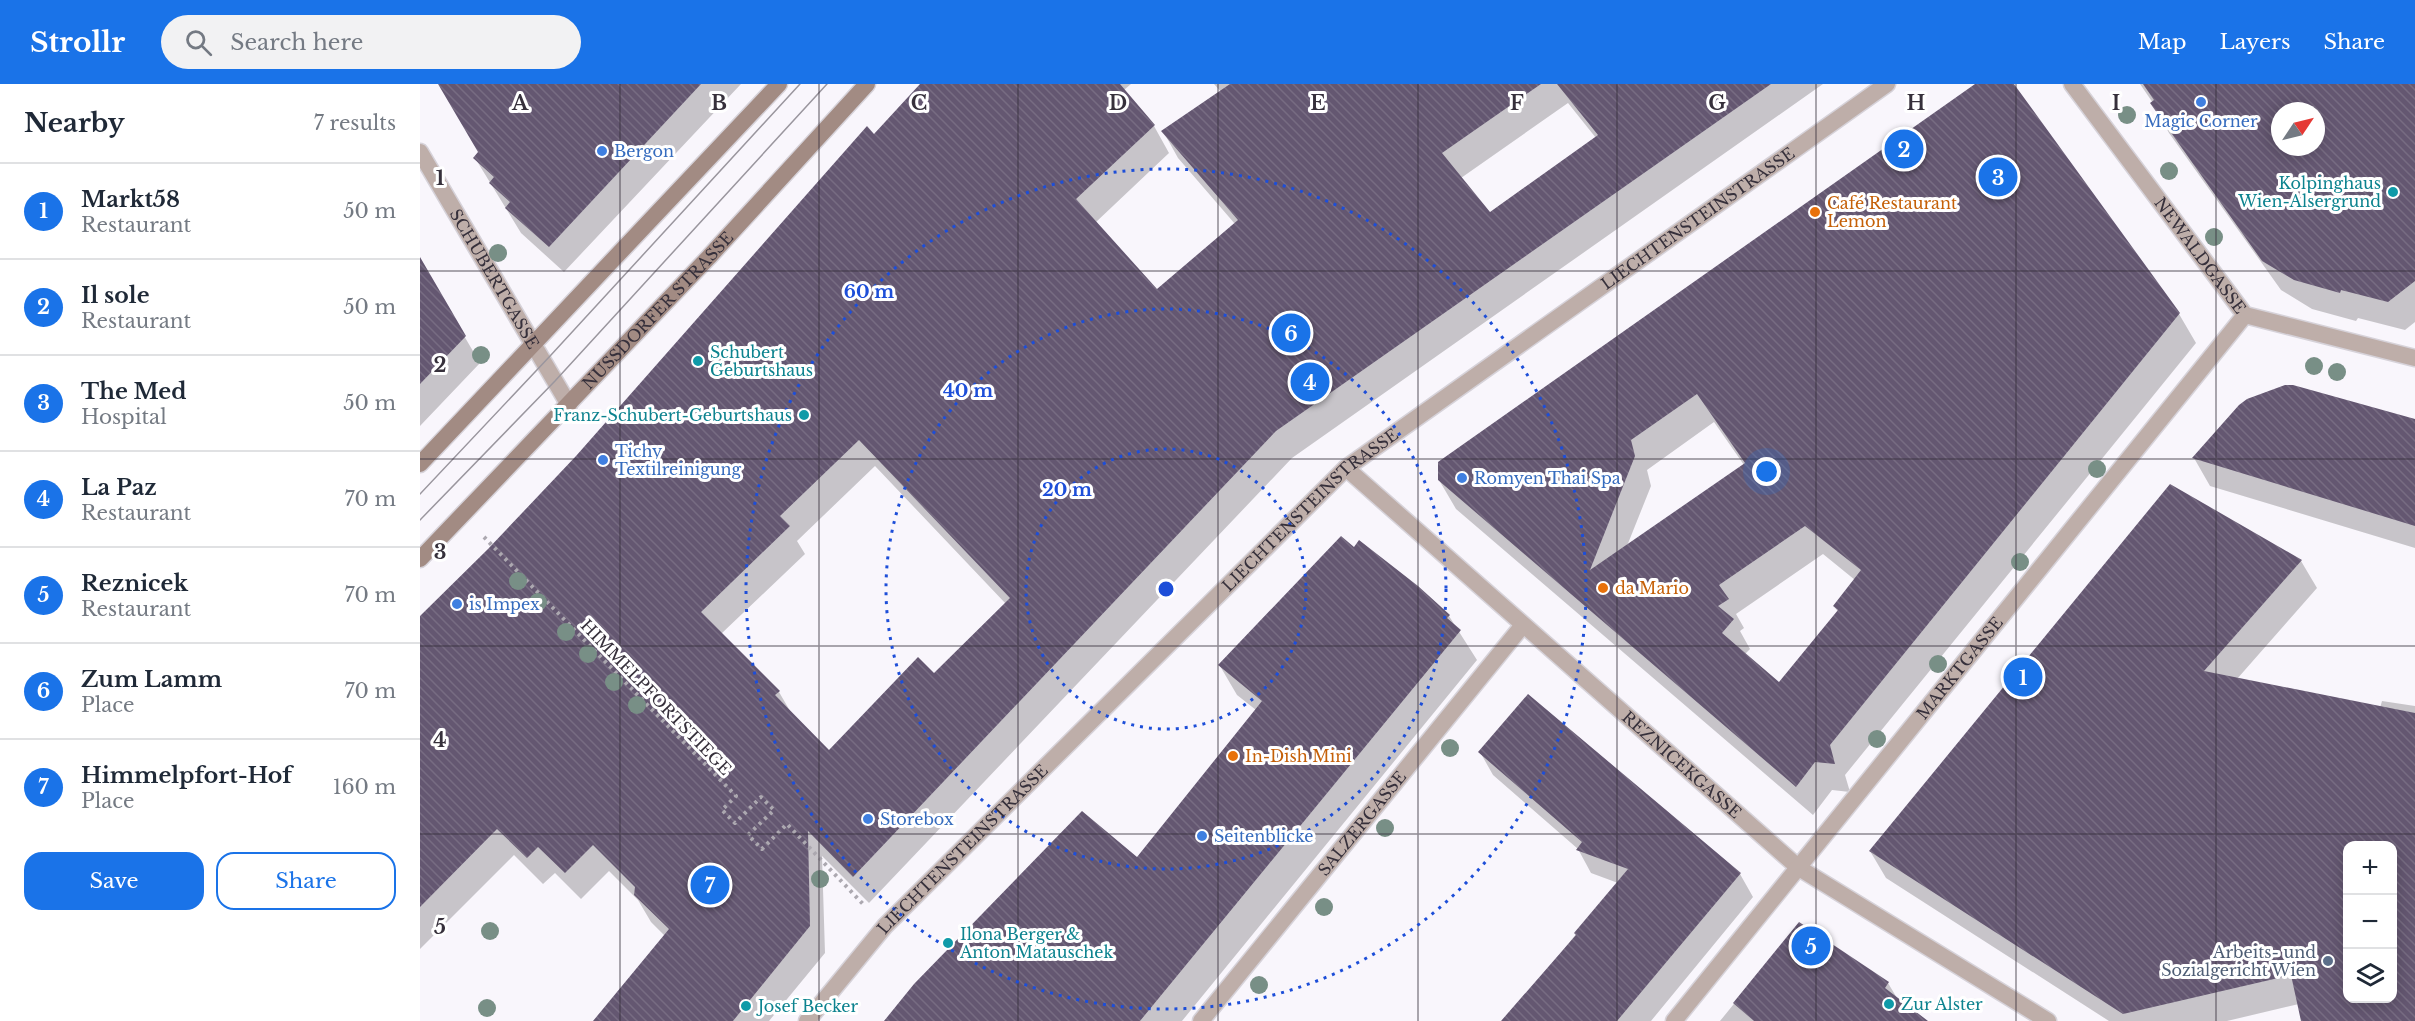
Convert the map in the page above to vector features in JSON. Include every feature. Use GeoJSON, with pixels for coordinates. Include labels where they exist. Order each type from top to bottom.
{"type":"FeatureCollection","features":[{"type":"Feature","properties":{"kind":"main road"},"geometry":{"type":"LineString","coordinates":[[420,464],[779,84]]}},
{"type":"Feature","properties":{"kind":"main road","name":"NUSSDORFER STRASSE"},"geometry":{"type":"LineString","coordinates":[[420,559],[709,257],[867,84]]}},
{"type":"Feature","properties":{"kind":"street","name":"LIECHTENSTEINSTRASSE"},"geometry":{"type":"LineString","coordinates":[[807,1021],[885,926],[1346,468],[1887,84]]}},
{"type":"Feature","properties":{"kind":"street","name":"NEWALDGASSE"},"geometry":{"type":"LineString","coordinates":[[2072,84],[2245,315],[2415,358]]}},
{"type":"Feature","properties":{"kind":"street","name":"SCHUBERTGASSE"},"geometry":{"type":"LineString","coordinates":[[420,152],[568,405]]}},
{"type":"Feature","properties":{"kind":"street","name":"MARKTGASSE"},"geometry":{"type":"LineString","coordinates":[[1674,1021],[2245,315]]}},
{"type":"Feature","properties":{"kind":"street","name":"REZNICEKGASSE"},"geometry":{"type":"LineString","coordinates":[[1346,468],[1799,868],[2048,1021]]}},
{"type":"Feature","properties":{"kind":"street","name":"SALZERGASSE"},"geometry":{"type":"LineString","coordinates":[[1201,1021],[1523,625]]}},
{"type":"Feature","properties":{"kind":"path","name":"HIMMELPFORTSTIEGE"},"geometry":{"type":"LineString","coordinates":[[483,537],[736,796],[722,810],[735,823],[761,797],[774,810],[748,835],[762,849],[787,824],[885,926]]}},
{"type":"Feature","properties":{"kind":"building"},"geometry":{"type":"Polygon","coordinates":[[[438,84],[701,84],[549,247],[505,208],[510,202],[489,183],[494,177],[473,158],[478,152],[438,84]]]}},
{"type":"Feature","properties":{"kind":"building"},"geometry":{"type":"Polygon","coordinates":[[[920,84],[1120,84],[1155,125],[1076,199],[1157,289],[1238,220],[1161,131],[1230,84],[1541,84],[1442,153],[1490,212],[1598,135],[1557,84],[1771,84],[1276,431],[853,877],[808,831],[810,926],[733,1021],[593,1021],[669,929],[634,895],[635,887],[593,845],[565,873],[538,847],[527,858],[497,829],[420,907],[420,616],[488,549],[576,456],[867,126],[874,134],[920,84]],[[859,440],[780,516],[790,526],[701,612],[780,691],[775,695],[829,750],[918,657],[934,673],[1010,598],[859,440]]]}},
{"type":"Feature","properties":{"kind":"building"},"geometry":{"type":"Polygon","coordinates":[[[1975,84],[2014,84],[2180,313],[1830,745],[1835,764],[1815,762],[1796,787],[1438,480],[1438,462],[1975,84]],[[1697,394],[1631,440],[1635,456],[1590,570],[1745,463],[1697,394]],[[1805,526],[1719,585],[1729,599],[1718,606],[1734,619],[1722,633],[1779,682],[1838,610],[1833,606],[1861,570],[1805,526]]]}},
{"type":"Feature","properties":{"kind":"building"},"geometry":{"type":"Polygon","coordinates":[[[2143,84],[2415,84],[2415,281],[2388,302],[2341,290],[2340,293],[2294,280],[2262,261],[2150,103],[2154,100],[2143,84]]]}},
{"type":"Feature","properties":{"kind":"building"},"geometry":{"type":"Polygon","coordinates":[[[420,257],[466,336],[420,384],[420,257]]]}},
{"type":"Feature","properties":{"kind":"building"},"geometry":{"type":"Polygon","coordinates":[[[2285,385],[2293,385],[2415,419],[2415,526],[2192,458],[2239,405],[2247,399],[2285,385]]]}},
{"type":"Feature","properties":{"kind":"building"},"geometry":{"type":"Polygon","coordinates":[[[2170,484],[2302,560],[2204,671],[2415,713],[2415,1021],[2301,1021],[2291,975],[2123,1014],[1869,851],[2170,484]]]}},
{"type":"Feature","properties":{"kind":"building"},"geometry":{"type":"Polygon","coordinates":[[[1341,536],[1354,547],[1359,540],[1418,586],[1450,615],[1447,618],[1461,630],[1140,1021],[884,1021],[914,984],[1082,811],[1137,857],[1262,701],[1218,665],[1341,536]]]}},
{"type":"Feature","properties":{"kind":"building"},"geometry":{"type":"Polygon","coordinates":[[[1528,694],[1741,873],[1617,1021],[1501,1021],[1576,935],[1574,933],[1628,869],[1576,850],[1582,842],[1478,752],[1528,694]]]}},
{"type":"Feature","properties":{"kind":"building"},"geometry":{"type":"Polygon","coordinates":[[[1799,922],[1889,982],[1885,988],[1928,1021],[1754,1021],[1733,1003],[1799,922]]]}},
{"type":"Feature","properties":{"kind":"tram line"},"geometry":{"type":"LineString","coordinates":[[420,494],[800,84]]}},
{"type":"Feature","properties":{"kind":"tram line"},"geometry":{"type":"LineString","coordinates":[[420,520],[555,381],[827,84]]}},
{"type":"Feature","properties":{"kind":"place","name":"Magic Corner"},"geometry":{"type":"Point","coordinates":[2201,102]}},
{"type":"Feature","properties":{"kind":"place","name":"Il sole"},"geometry":{"type":"Point","coordinates":[1904,149]}},
{"type":"Feature","properties":{"kind":"place","name":"Bergon"},"geometry":{"type":"Point","coordinates":[602,151]}},
{"type":"Feature","properties":{"kind":"place","name":"The Med"},"geometry":{"type":"Point","coordinates":[1998,177]}},
{"type":"Feature","properties":{"kind":"place","name":"Kolpinghaus Wien-Alsergrund"},"geometry":{"type":"Point","coordinates":[2393,192]}},
{"type":"Feature","properties":{"kind":"place","name":"Café Restaurant Lemon"},"geometry":{"type":"Point","coordinates":[1815,212]}},
{"type":"Feature","properties":{"kind":"place","name":"Zum Lamm"},"geometry":{"type":"Point","coordinates":[1291,333]}},
{"type":"Feature","properties":{"kind":"place","name":"Schubert Geburtshaus"},"geometry":{"type":"Point","coordinates":[698,361]}},
{"type":"Feature","properties":{"kind":"place","name":"La Paz"},"geometry":{"type":"Point","coordinates":[1310,382]}},
{"type":"Feature","properties":{"kind":"place","name":"Franz-Schubert-Geburtshaus"},"geometry":{"type":"Point","coordinates":[804,415]}},
{"type":"Feature","properties":{"kind":"place","name":"Tichy Textilreinigung"},"geometry":{"type":"Point","coordinates":[603,460]}},
{"type":"Feature","properties":{"kind":"place","name":"Romyen Thai Spa"},"geometry":{"type":"Point","coordinates":[1462,478]}},
{"type":"Feature","properties":{"kind":"place","name":"da Mario"},"geometry":{"type":"Point","coordinates":[1603,588]}},
{"type":"Feature","properties":{"kind":"place","name":"is Impex"},"geometry":{"type":"Point","coordinates":[457,604]}},
{"type":"Feature","properties":{"kind":"place","name":"Markt58"},"geometry":{"type":"Point","coordinates":[2023,677]}},
{"type":"Feature","properties":{"kind":"place","name":"In-Dish Mini"},"geometry":{"type":"Point","coordinates":[1233,756]}},
{"type":"Feature","properties":{"kind":"place","name":"Storebox"},"geometry":{"type":"Point","coordinates":[868,819]}},
{"type":"Feature","properties":{"kind":"place","name":"Seitenblicke"},"geometry":{"type":"Point","coordinates":[1202,836]}},
{"type":"Feature","properties":{"kind":"place","name":"Himmelpfort-Hof"},"geometry":{"type":"Point","coordinates":[710,885]}},
{"type":"Feature","properties":{"kind":"place","name":"Ilona Berger & Anton Matauschek"},"geometry":{"type":"Point","coordinates":[948,943]}},
{"type":"Feature","properties":{"kind":"place","name":"Reznicek"},"geometry":{"type":"Point","coordinates":[1811,946]}},
{"type":"Feature","properties":{"kind":"place","name":"Arbeits- und Sozialgericht Wien"},"geometry":{"type":"Point","coordinates":[2328,961]}},
{"type":"Feature","properties":{"kind":"place","name":"Zur Alster"},"geometry":{"type":"Point","coordinates":[1889,1004]}},
{"type":"Feature","properties":{"kind":"place","name":"Josef Becker"},"geometry":{"type":"Point","coordinates":[746,1006]}}]}
